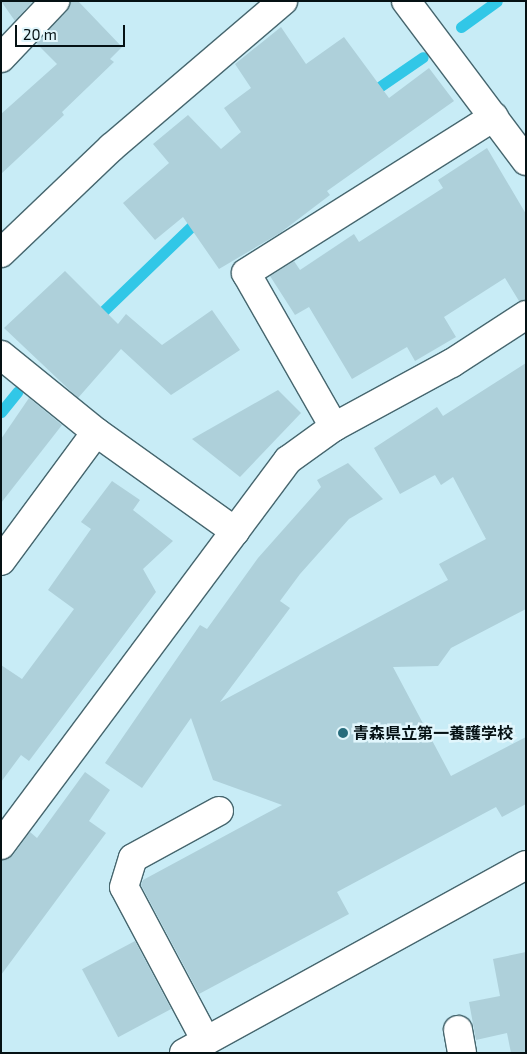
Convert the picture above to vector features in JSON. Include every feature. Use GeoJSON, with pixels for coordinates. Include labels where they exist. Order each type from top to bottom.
{"type":"FeatureCollection","features":[{"type":"Feature","properties":{"kind":"street"},"geometry":{"type":"LineString","coordinates":[[1,58],[55,1]]}},
{"type":"Feature","properties":{"kind":"street"},"geometry":{"type":"LineString","coordinates":[[1,253],[112,147],[282,1]]}},
{"type":"Feature","properties":{"kind":"street"},"geometry":{"type":"LineString","coordinates":[[406,1],[526,161]]}},
{"type":"Feature","properties":{"kind":"street"},"geometry":{"type":"LineString","coordinates":[[334,426],[246,273],[494,117]]}},
{"type":"Feature","properties":{"kind":"street"},"geometry":{"type":"LineString","coordinates":[[1,845],[288,460],[334,426],[452,364],[526,314]]}},
{"type":"Feature","properties":{"kind":"street"},"geometry":{"type":"LineString","coordinates":[[1,355],[96,432],[235,531]]}},
{"type":"Feature","properties":{"kind":"street"},"geometry":{"type":"LineString","coordinates":[[1,560],[96,432]]}},
{"type":"Feature","properties":{"kind":"street"},"geometry":{"type":"LineString","coordinates":[[219,811],[133,858],[124,887],[195,1047],[526,865]]}},
{"type":"Feature","properties":{"kind":"building"},"geometry":{"type":"Polygon","coordinates":[[[1,1],[33,1],[15,21],[1,1]]]}},
{"type":"Feature","properties":{"kind":"building"},"geometry":{"type":"Polygon","coordinates":[[[70,1],[78,1],[122,47],[110,59],[114,62],[62,112],[64,115],[1,174],[1,114],[57,64],[36,43],[66,12],[70,1]]]}},
{"type":"Feature","properties":{"kind":"building"},"geometry":{"type":"Polygon","coordinates":[[[281,27],[306,64],[344,37],[389,98],[429,68],[454,101],[327,191],[330,195],[280,233],[219,269],[183,217],[155,240],[123,203],[169,163],[153,144],[188,115],[221,149],[241,132],[224,108],[251,88],[235,64],[281,27]]]}},
{"type":"Feature","properties":{"kind":"building"},"geometry":{"type":"Polygon","coordinates":[[[487,148],[526,214],[526,299],[519,301],[505,278],[444,317],[456,337],[415,361],[407,347],[352,379],[309,307],[295,315],[270,276],[294,261],[300,270],[354,234],[359,242],[443,188],[438,180],[487,148]]]}},
{"type":"Feature","properties":{"kind":"building"},"geometry":{"type":"Polygon","coordinates":[[[65,271],[118,324],[126,314],[162,345],[212,310],[240,350],[171,395],[121,349],[78,398],[4,328],[65,271]]]}},
{"type":"Feature","properties":{"kind":"building"},"geometry":{"type":"Polygon","coordinates":[[[526,363],[526,609],[451,648],[438,666],[393,667],[451,776],[526,737],[526,804],[502,817],[496,807],[337,892],[349,914],[199,994],[141,885],[143,880],[282,805],[213,780],[191,718],[142,788],[105,763],[200,625],[207,629],[258,558],[321,487],[317,480],[348,463],[383,499],[349,519],[300,574],[280,601],[290,608],[220,702],[448,580],[439,564],[486,539],[453,477],[441,485],[435,475],[400,494],[374,448],[437,407],[443,416],[526,363]]]}},
{"type":"Feature","properties":{"kind":"building"},"geometry":{"type":"Polygon","coordinates":[[[278,390],[301,413],[240,477],[192,439],[278,390]]]}},
{"type":"Feature","properties":{"kind":"building"},"geometry":{"type":"Polygon","coordinates":[[[29,398],[62,425],[1,503],[1,439],[29,398]]]}},
{"type":"Feature","properties":{"kind":"building"},"geometry":{"type":"Polygon","coordinates":[[[112,481],[140,500],[133,510],[173,541],[143,569],[156,592],[29,761],[21,755],[1,782],[1,665],[22,679],[74,609],[48,590],[91,529],[81,522],[112,481]]]}},
{"type":"Feature","properties":{"kind":"building"},"geometry":{"type":"Polygon","coordinates":[[[85,772],[110,790],[89,821],[106,833],[1,975],[1,860],[13,855],[30,832],[37,838],[85,772]]]}},
{"type":"Feature","properties":{"kind":"building"},"geometry":{"type":"Polygon","coordinates":[[[135,941],[171,1009],[118,1037],[82,969],[135,941]]]}},
{"type":"Feature","properties":{"kind":"building"},"geometry":{"type":"Polygon","coordinates":[[[526,952],[526,1053],[511,1053],[507,1033],[476,1040],[469,1002],[500,996],[493,959],[526,952]]]}},
{"type":"Feature","properties":{"kind":"waterway"},"geometry":{"type":"LineString","coordinates":[[461,27],[497,1]]}},
{"type":"Feature","properties":{"kind":"waterway"},"geometry":{"type":"LineString","coordinates":[[369,94],[423,57]]}},
{"type":"Feature","properties":{"kind":"waterway"},"geometry":{"type":"LineString","coordinates":[[94,320],[201,217]]}},
{"type":"Feature","properties":{"kind":"waterway"},"geometry":{"type":"LineString","coordinates":[[1,412],[17,392]]}},
{"type":"Feature","properties":{"kind":"place","name":"青森県立第一養護学校"},"geometry":{"type":"Point","coordinates":[343,733]}}]}
